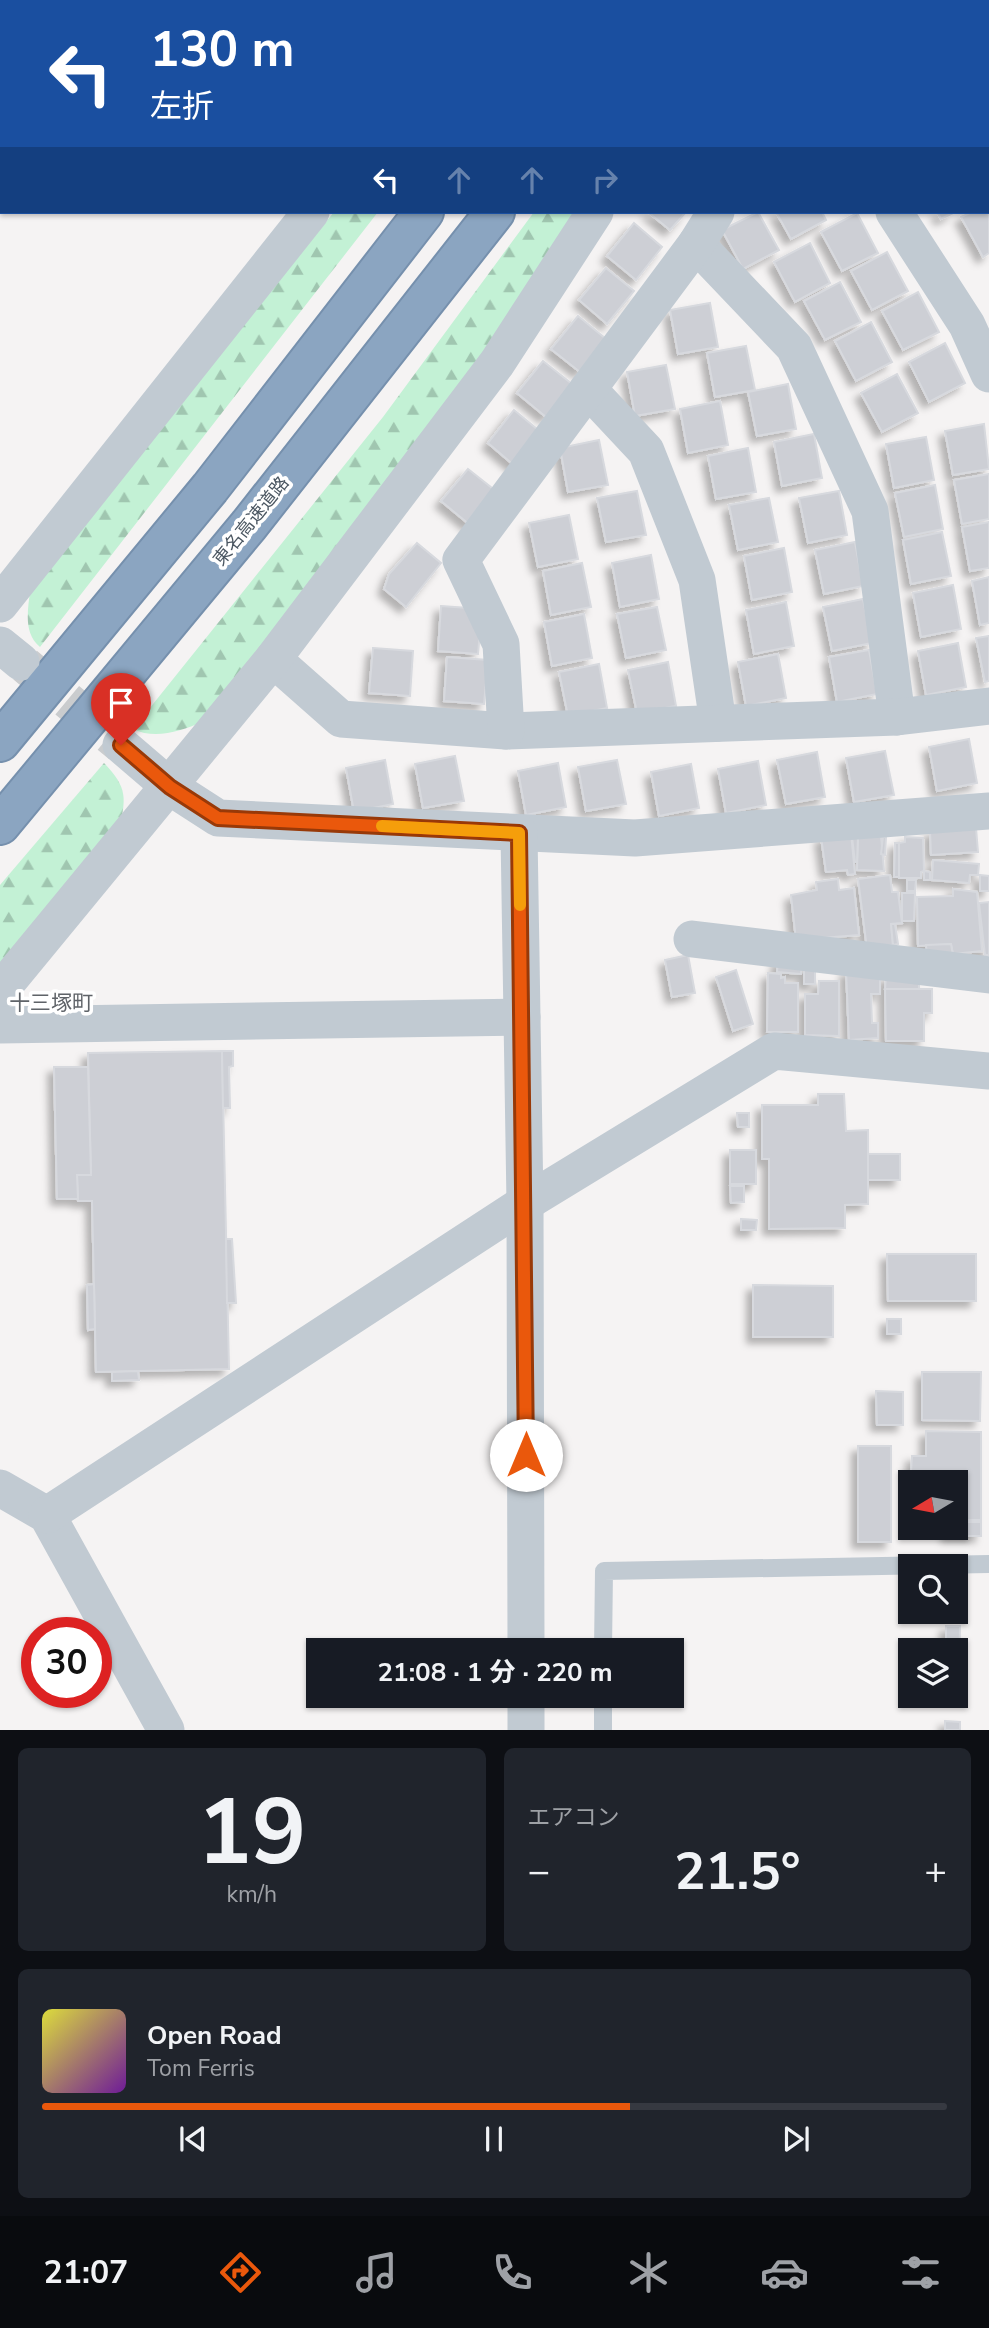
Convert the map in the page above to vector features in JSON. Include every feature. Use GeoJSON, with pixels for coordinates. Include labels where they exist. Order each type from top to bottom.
{"type":"FeatureCollection","features":[{"type":"Feature","properties":{"kind":"highway"},"geometry":{"type":"LineString","coordinates":[[0,742],[210,488],[422,214]]}},
{"type":"Feature","properties":{"kind":"highway","name":"東名高速道路"},"geometry":{"type":"LineString","coordinates":[[0,825],[249,525],[493,214]]}},
{"type":"Feature","properties":{"kind":"street"},"geometry":{"type":"LineString","coordinates":[[0,604],[309,214]]}},
{"type":"Feature","properties":{"kind":"street"},"geometry":{"type":"LineString","coordinates":[[0,991],[273,659],[497,363],[594,214]]}},
{"type":"Feature","properties":{"kind":"street"},"geometry":{"type":"LineString","coordinates":[[506,732],[501,644],[461,560],[696,244],[715,214]]}},
{"type":"Feature","properties":{"kind":"street"},"geometry":{"type":"LineString","coordinates":[[895,214],[967,325],[989,374]]}},
{"type":"Feature","properties":{"kind":"street"},"geometry":{"type":"LineString","coordinates":[[696,244],[794,347],[870,511],[897,717]]}},
{"type":"Feature","properties":{"kind":"street"},"geometry":{"type":"LineString","coordinates":[[588,389],[646,450],[697,580],[718,723]]}},
{"type":"Feature","properties":{"kind":"street"},"geometry":{"type":"LineString","coordinates":[[273,659],[341,719],[506,732],[897,717],[989,706]]}},
{"type":"Feature","properties":{"kind":"street"},"geometry":{"type":"LineString","coordinates":[[121,745],[170,787],[218,818],[635,838],[989,811]]}},
{"type":"Feature","properties":{"kind":"street"},"geometry":{"type":"LineString","coordinates":[[519,833],[525,1203],[526,1638]]}},
{"type":"Feature","properties":{"kind":"street"},"geometry":{"type":"LineString","coordinates":[[692,939],[989,975]]}},
{"type":"Feature","properties":{"kind":"street"},"geometry":{"type":"LineString","coordinates":[[0,1025],[522,1017]]}},
{"type":"Feature","properties":{"kind":"street"},"geometry":{"type":"LineString","coordinates":[[47,1515],[525,1203],[774,1051],[989,1071]]}},
{"type":"Feature","properties":{"kind":"street"},"geometry":{"type":"LineString","coordinates":[[0,1488],[47,1515],[166,1730]]}},
{"type":"Feature","properties":{"kind":"street"},"geometry":{"type":"LineString","coordinates":[[526,1708],[526,1730]]}},
{"type":"Feature","properties":{"kind":"lane"},"geometry":{"type":"LineString","coordinates":[[604,1638],[604,1571],[989,1564]]}},
{"type":"Feature","properties":{"kind":"lane"},"geometry":{"type":"LineString","coordinates":[[603,1708],[603,1730]]}},
{"type":"Feature","properties":{"kind":"green space"},"geometry":{"type":"Polygon","coordinates":[[[332,214],[376,214],[40,647],[29,628],[30,591],[332,214]]]}},
{"type":"Feature","properties":{"kind":"green space"},"geometry":{"type":"Polygon","coordinates":[[[533,214],[585,214],[461,396],[202,722],[159,734],[133,729],[383,417],[533,214]]]}},
{"type":"Feature","properties":{"kind":"green space"},"geometry":{"type":"Polygon","coordinates":[[[104,763],[117,780],[123,794],[119,830],[0,973],[0,885],[104,763]]]}},
{"type":"Feature","properties":{"kind":"building"},"geometry":{"type":"Polygon","coordinates":[[[650,214],[684,214],[670,230],[650,214]]]}},
{"type":"Feature","properties":{"kind":"building"},"geometry":{"type":"Polygon","coordinates":[[[759,214],[779,250],[743,269],[722,230],[759,214]]]}},
{"type":"Feature","properties":{"kind":"building"},"geometry":{"type":"Polygon","coordinates":[[[777,214],[823,214],[826,220],[791,239],[777,214]]]}},
{"type":"Feature","properties":{"kind":"building"},"geometry":{"type":"Polygon","coordinates":[[[858,214],[878,253],[842,271],[821,232],[858,214]]]}},
{"type":"Feature","properties":{"kind":"building"},"geometry":{"type":"Polygon","coordinates":[[[938,214],[951,214],[941,219],[938,214]]]}},
{"type":"Feature","properties":{"kind":"building"},"geometry":{"type":"Polygon","coordinates":[[[968,214],[989,214],[989,253],[983,257],[961,217],[968,214]]]}},
{"type":"Feature","properties":{"kind":"building"},"geometry":{"type":"Polygon","coordinates":[[[634,223],[662,247],[636,280],[607,256],[634,223]]]}},
{"type":"Feature","properties":{"kind":"building"},"geometry":{"type":"Polygon","coordinates":[[[810,243],[830,283],[795,302],[774,262],[810,243]]]}},
{"type":"Feature","properties":{"kind":"building"},"geometry":{"type":"Polygon","coordinates":[[[887,252],[908,291],[872,310],[851,271],[887,252]]]}},
{"type":"Feature","properties":{"kind":"building"},"geometry":{"type":"Polygon","coordinates":[[[606,268],[634,291],[607,324],[579,300],[606,268]]]}},
{"type":"Feature","properties":{"kind":"building"},"geometry":{"type":"Polygon","coordinates":[[[840,282],[861,322],[825,340],[804,301],[840,282]]]}},
{"type":"Feature","properties":{"kind":"building"},"geometry":{"type":"Polygon","coordinates":[[[918,292],[939,332],[903,350],[882,311],[918,292]]]}},
{"type":"Feature","properties":{"kind":"building"},"geometry":{"type":"Polygon","coordinates":[[[710,303],[718,347],[678,354],[670,310],[710,303]]]}},
{"type":"Feature","properties":{"kind":"building"},"geometry":{"type":"Polygon","coordinates":[[[578,316],[606,339],[580,372],[551,349],[578,316]]]}},
{"type":"Feature","properties":{"kind":"building"},"geometry":{"type":"Polygon","coordinates":[[[871,322],[892,362],[856,381],[835,341],[871,322]]]}},
{"type":"Feature","properties":{"kind":"building"},"geometry":{"type":"Polygon","coordinates":[[[945,343],[965,383],[929,402],[909,362],[945,343]]]}},
{"type":"Feature","properties":{"kind":"building"},"geometry":{"type":"Polygon","coordinates":[[[746,346],[755,390],[715,397],[707,353],[746,346]]]}},
{"type":"Feature","properties":{"kind":"building"},"geometry":{"type":"Polygon","coordinates":[[[543,361],[572,384],[546,417],[517,393],[543,361]]]}},
{"type":"Feature","properties":{"kind":"building"},"geometry":{"type":"Polygon","coordinates":[[[666,365],[675,409],[635,416],[627,372],[666,365]]]}},
{"type":"Feature","properties":{"kind":"building"},"geometry":{"type":"Polygon","coordinates":[[[897,374],[918,413],[882,432],[861,393],[897,374]]]}},
{"type":"Feature","properties":{"kind":"building"},"geometry":{"type":"Polygon","coordinates":[[[788,384],[796,429],[757,436],[748,392],[788,384]]]}},
{"type":"Feature","properties":{"kind":"building"},"geometry":{"type":"Polygon","coordinates":[[[720,401],[728,445],[688,453],[680,409],[720,401]]]}},
{"type":"Feature","properties":{"kind":"building"},"geometry":{"type":"Polygon","coordinates":[[[514,410],[543,434],[516,467],[488,443],[514,410]]]}},
{"type":"Feature","properties":{"kind":"building"},"geometry":{"type":"Polygon","coordinates":[[[984,424],[989,469],[953,475],[945,431],[984,424]]]}},
{"type":"Feature","properties":{"kind":"building"},"geometry":{"type":"Polygon","coordinates":[[[814,434],[822,478],[782,486],[774,442],[814,434]]]}},
{"type":"Feature","properties":{"kind":"building"},"geometry":{"type":"Polygon","coordinates":[[[926,437],[934,480],[894,488],[886,444],[926,437]]]}},
{"type":"Feature","properties":{"kind":"building"},"geometry":{"type":"Polygon","coordinates":[[[599,440],[608,485],[568,492],[560,448],[599,440]]]}},
{"type":"Feature","properties":{"kind":"building"},"geometry":{"type":"Polygon","coordinates":[[[748,448],[756,492],[716,499],[708,456],[748,448]]]}},
{"type":"Feature","properties":{"kind":"building"},"geometry":{"type":"Polygon","coordinates":[[[468,469],[497,492],[470,525],[441,501],[468,469]]]}},
{"type":"Feature","properties":{"kind":"building"},"geometry":{"type":"Polygon","coordinates":[[[989,474],[989,519],[962,524],[954,480],[989,474]]]}},
{"type":"Feature","properties":{"kind":"building"},"geometry":{"type":"Polygon","coordinates":[[[935,485],[943,529],[904,537],[895,493],[935,485]]]}},
{"type":"Feature","properties":{"kind":"building"},"geometry":{"type":"Polygon","coordinates":[[[637,491],[646,535],[606,542],[597,498],[637,491]]]}},
{"type":"Feature","properties":{"kind":"building"},"geometry":{"type":"Polygon","coordinates":[[[839,491],[847,535],[808,543],[799,498],[839,491]]]}},
{"type":"Feature","properties":{"kind":"building"},"geometry":{"type":"Polygon","coordinates":[[[769,498],[778,542],[738,550],[729,505],[769,498]]]}},
{"type":"Feature","properties":{"kind":"building"},"geometry":{"type":"Polygon","coordinates":[[[569,515],[578,559],[538,567],[529,523],[569,515]]]}},
{"type":"Feature","properties":{"kind":"building"},"geometry":{"type":"Polygon","coordinates":[[[989,522],[989,568],[970,571],[962,527],[989,522]]]}},
{"type":"Feature","properties":{"kind":"building"},"geometry":{"type":"Polygon","coordinates":[[[942,532],[951,576],[911,584],[903,540],[942,532]]]}},
{"type":"Feature","properties":{"kind":"building"},"geometry":{"type":"Polygon","coordinates":[[[855,542],[863,586],[824,594],[815,550],[855,542]]]}},
{"type":"Feature","properties":{"kind":"building"},"geometry":{"type":"Polygon","coordinates":[[[417,543],[441,563],[406,607],[384,589],[389,574],[417,543]]]}},
{"type":"Feature","properties":{"kind":"building"},"geometry":{"type":"Polygon","coordinates":[[[784,548],[792,592],[752,600],[744,556],[784,548]]]}},
{"type":"Feature","properties":{"kind":"building"},"geometry":{"type":"Polygon","coordinates":[[[651,555],[659,599],[620,607],[612,563],[651,555]]]}},
{"type":"Feature","properties":{"kind":"building"},"geometry":{"type":"Polygon","coordinates":[[[582,563],[591,607],[551,615],[543,571],[582,563]]]}},
{"type":"Feature","properties":{"kind":"building"},"geometry":{"type":"Polygon","coordinates":[[[989,577],[989,623],[980,625],[972,581],[989,577]]]}},
{"type":"Feature","properties":{"kind":"building"},"geometry":{"type":"Polygon","coordinates":[[[953,585],[961,629],[921,637],[913,593],[953,585]]]}},
{"type":"Feature","properties":{"kind":"building"},"geometry":{"type":"Polygon","coordinates":[[[863,599],[872,643],[832,651],[823,607],[863,599]]]}},
{"type":"Feature","properties":{"kind":"building"},"geometry":{"type":"Polygon","coordinates":[[[786,602],[794,646],[754,654],[746,610],[786,602]]]}},
{"type":"Feature","properties":{"kind":"building"},"geometry":{"type":"Polygon","coordinates":[[[441,606],[482,609],[478,654],[438,651],[441,606]]]}},
{"type":"Feature","properties":{"kind":"building"},"geometry":{"type":"Polygon","coordinates":[[[657,607],[666,650],[626,658],[617,614],[657,607]]]}},
{"type":"Feature","properties":{"kind":"building"},"geometry":{"type":"Polygon","coordinates":[[[584,614],[592,658],[552,666],[544,622],[584,614]]]}},
{"type":"Feature","properties":{"kind":"building"},"geometry":{"type":"Polygon","coordinates":[[[989,636],[989,681],[985,682],[976,638],[989,636]]]}},
{"type":"Feature","properties":{"kind":"building"},"geometry":{"type":"Polygon","coordinates":[[[958,643],[966,687],[926,695],[918,651],[958,643]]]}},
{"type":"Feature","properties":{"kind":"building"},"geometry":{"type":"Polygon","coordinates":[[[373,648],[413,651],[410,696],[369,693],[373,648]]]}},
{"type":"Feature","properties":{"kind":"building"},"geometry":{"type":"Polygon","coordinates":[[[869,650],[877,694],[837,702],[829,657],[869,650]]]}},
{"type":"Feature","properties":{"kind":"building"},"geometry":{"type":"Polygon","coordinates":[[[778,654],[786,698],[746,706],[738,662],[778,654]]]}},
{"type":"Feature","properties":{"kind":"building"},"geometry":{"type":"Polygon","coordinates":[[[447,657],[488,660],[484,704],[444,701],[447,657]]]}},
{"type":"Feature","properties":{"kind":"building"},"geometry":{"type":"Polygon","coordinates":[[[668,662],[676,706],[637,713],[628,670],[668,662]]]}},
{"type":"Feature","properties":{"kind":"building"},"geometry":{"type":"Polygon","coordinates":[[[599,664],[607,708],[568,716],[559,672],[599,664]]]}},
{"type":"Feature","properties":{"kind":"building"},"geometry":{"type":"Polygon","coordinates":[[[969,739],[977,783],[937,791],[929,747],[969,739]]]}},
{"type":"Feature","properties":{"kind":"building"},"geometry":{"type":"Polygon","coordinates":[[[885,751],[894,795],[854,802],[846,758],[885,751]]]}},
{"type":"Feature","properties":{"kind":"building"},"geometry":{"type":"Polygon","coordinates":[[[817,752],[825,797],[786,804],[777,760],[817,752]]]}},
{"type":"Feature","properties":{"kind":"building"},"geometry":{"type":"Polygon","coordinates":[[[455,756],[464,801],[423,808],[415,764],[455,756]]]}},
{"type":"Feature","properties":{"kind":"building"},"geometry":{"type":"Polygon","coordinates":[[[385,760],[393,804],[354,812],[346,768],[385,760]]]}},
{"type":"Feature","properties":{"kind":"building"},"geometry":{"type":"Polygon","coordinates":[[[617,760],[626,804],[586,811],[578,767],[617,760]]]}},
{"type":"Feature","properties":{"kind":"building"},"geometry":{"type":"Polygon","coordinates":[[[758,761],[766,805],[726,813],[718,769],[758,761]]]}},
{"type":"Feature","properties":{"kind":"building"},"geometry":{"type":"Polygon","coordinates":[[[558,763],[566,807],[526,815],[518,771],[558,763]]]}},
{"type":"Feature","properties":{"kind":"building"},"geometry":{"type":"Polygon","coordinates":[[[691,764],[699,808],[659,816],[651,772],[691,764]]]}},
{"type":"Feature","properties":{"kind":"building"},"geometry":{"type":"Polygon","coordinates":[[[976,828],[978,852],[931,855],[930,831],[976,828]]]}},
{"type":"Feature","properties":{"kind":"building"},"geometry":{"type":"Polygon","coordinates":[[[851,833],[855,874],[848,875],[847,870],[826,872],[821,837],[851,833]]]}},
{"type":"Feature","properties":{"kind":"building"},"geometry":{"type":"Polygon","coordinates":[[[858,835],[881,836],[884,871],[857,870],[858,835]]]}},
{"type":"Feature","properties":{"kind":"building"},"geometry":{"type":"Polygon","coordinates":[[[852,837],[858,837],[857,862],[855,862],[852,837]]]}},
{"type":"Feature","properties":{"kind":"building"},"geometry":{"type":"Polygon","coordinates":[[[883,837],[886,837],[885,855],[881,854],[883,837]]]}},
{"type":"Feature","properties":{"kind":"building"},"geometry":{"type":"Polygon","coordinates":[[[905,837],[923,838],[924,871],[921,872],[921,878],[899,878],[899,843],[905,842],[905,837]]]}},
{"type":"Feature","properties":{"kind":"building"},"geometry":{"type":"Polygon","coordinates":[[[895,843],[899,843],[899,877],[894,877],[895,843]]]}},
{"type":"Feature","properties":{"kind":"building"},"geometry":{"type":"Polygon","coordinates":[[[933,860],[979,864],[978,875],[970,875],[969,883],[932,880],[933,860]]]}},
{"type":"Feature","properties":{"kind":"building"},"geometry":{"type":"Polygon","coordinates":[[[924,871],[930,872],[930,880],[924,880],[924,871]]]}},
{"type":"Feature","properties":{"kind":"building"},"geometry":{"type":"Polygon","coordinates":[[[890,875],[892,892],[898,892],[902,923],[891,924],[893,945],[867,949],[858,879],[890,875]]]}},
{"type":"Feature","properties":{"kind":"building"},"geometry":{"type":"Polygon","coordinates":[[[980,875],[989,876],[989,891],[980,891],[980,875]]]}},
{"type":"Feature","properties":{"kind":"building"},"geometry":{"type":"Polygon","coordinates":[[[838,879],[839,890],[854,888],[859,935],[796,940],[791,895],[817,890],[816,882],[838,879]]]}},
{"type":"Feature","properties":{"kind":"building"},"geometry":{"type":"Polygon","coordinates":[[[907,880],[916,880],[915,891],[907,891],[907,880]]]}},
{"type":"Feature","properties":{"kind":"building"},"geometry":{"type":"Polygon","coordinates":[[[953,889],[977,892],[982,951],[953,954],[951,944],[918,946],[917,897],[953,896],[953,889]]]}},
{"type":"Feature","properties":{"kind":"building"},"geometry":{"type":"Polygon","coordinates":[[[902,893],[915,893],[914,921],[902,921],[902,893]]]}},
{"type":"Feature","properties":{"kind":"building"},"geometry":{"type":"Polygon","coordinates":[[[989,902],[989,955],[985,955],[979,903],[989,902]]]}},
{"type":"Feature","properties":{"kind":"building"},"geometry":{"type":"Polygon","coordinates":[[[891,924],[895,924],[898,944],[893,945],[891,924]]]}},
{"type":"Feature","properties":{"kind":"building"},"geometry":{"type":"Polygon","coordinates":[[[951,944],[954,961],[927,958],[926,945],[951,944]]]}},
{"type":"Feature","properties":{"kind":"building"},"geometry":{"type":"Polygon","coordinates":[[[688,955],[695,993],[672,997],[665,960],[688,955]]]}},
{"type":"Feature","properties":{"kind":"building"},"geometry":{"type":"Polygon","coordinates":[[[778,959],[802,961],[801,974],[777,972],[778,959]]]}},
{"type":"Feature","properties":{"kind":"building"},"geometry":{"type":"Polygon","coordinates":[[[804,961],[815,961],[815,984],[804,984],[804,961]]]}},
{"type":"Feature","properties":{"kind":"building"},"geometry":{"type":"Polygon","coordinates":[[[736,970],[753,1024],[733,1031],[716,977],[736,970]]]}},
{"type":"Feature","properties":{"kind":"building"},"geometry":{"type":"Polygon","coordinates":[[[846,970],[880,973],[880,994],[871,994],[872,1023],[878,1023],[878,1038],[849,1040],[846,970]]]}},
{"type":"Feature","properties":{"kind":"building"},"geometry":{"type":"Polygon","coordinates":[[[768,973],[781,974],[781,978],[785,977],[785,983],[798,983],[798,1032],[767,1032],[768,973]]]}},
{"type":"Feature","properties":{"kind":"building"},"geometry":{"type":"Polygon","coordinates":[[[919,975],[919,989],[885,989],[886,976],[919,975]]]}},
{"type":"Feature","properties":{"kind":"building"},"geometry":{"type":"Polygon","coordinates":[[[819,981],[839,981],[839,1036],[805,1035],[805,994],[818,994],[819,981]]]}},
{"type":"Feature","properties":{"kind":"building"},"geometry":{"type":"Polygon","coordinates":[[[885,989],[932,989],[932,1013],[924,1013],[924,1041],[886,1041],[885,989]]]}},
{"type":"Feature","properties":{"kind":"building"},"geometry":{"type":"Polygon","coordinates":[[[222,1051],[229,1369],[96,1372],[92,1201],[78,1201],[77,1175],[91,1175],[88,1053],[222,1051]]]}},
{"type":"Feature","properties":{"kind":"building"},"geometry":{"type":"Polygon","coordinates":[[[222,1051],[233,1051],[233,1066],[229,1067],[230,1108],[223,1108],[222,1051]]]}},
{"type":"Feature","properties":{"kind":"building"},"geometry":{"type":"Polygon","coordinates":[[[54,1067],[88,1067],[91,1175],[77,1175],[78,1199],[57,1199],[54,1067]]]}},
{"type":"Feature","properties":{"kind":"building"},"geometry":{"type":"Polygon","coordinates":[[[818,1094],[844,1094],[846,1131],[868,1130],[868,1204],[845,1205],[845,1228],[769,1229],[769,1159],[762,1159],[762,1105],[818,1105],[818,1094]]]}},
{"type":"Feature","properties":{"kind":"building"},"geometry":{"type":"Polygon","coordinates":[[[737,1113],[749,1113],[749,1127],[738,1127],[737,1113]]]}},
{"type":"Feature","properties":{"kind":"building"},"geometry":{"type":"Polygon","coordinates":[[[730,1150],[756,1150],[756,1184],[730,1184],[730,1150]]]}},
{"type":"Feature","properties":{"kind":"building"},"geometry":{"type":"Polygon","coordinates":[[[868,1154],[900,1154],[900,1180],[868,1180],[868,1154]]]}},
{"type":"Feature","properties":{"kind":"building"},"geometry":{"type":"Polygon","coordinates":[[[730,1186],[744,1186],[744,1202],[731,1203],[730,1186]]]}},
{"type":"Feature","properties":{"kind":"building"},"geometry":{"type":"Polygon","coordinates":[[[741,1219],[757,1220],[756,1230],[741,1230],[741,1219]]]}},
{"type":"Feature","properties":{"kind":"building"},"geometry":{"type":"Polygon","coordinates":[[[226,1239],[232,1239],[236,1303],[227,1303],[226,1239]]]}},
{"type":"Feature","properties":{"kind":"building"},"geometry":{"type":"Polygon","coordinates":[[[887,1254],[976,1254],[976,1301],[888,1301],[887,1254]]]}},
{"type":"Feature","properties":{"kind":"building"},"geometry":{"type":"Polygon","coordinates":[[[94,1284],[95,1329],[88,1330],[87,1285],[94,1284]]]}},
{"type":"Feature","properties":{"kind":"building"},"geometry":{"type":"Polygon","coordinates":[[[753,1285],[833,1286],[833,1337],[753,1337],[753,1285]]]}},
{"type":"Feature","properties":{"kind":"building"},"geometry":{"type":"Polygon","coordinates":[[[887,1319],[901,1319],[901,1334],[887,1334],[887,1319]]]}},
{"type":"Feature","properties":{"kind":"building"},"geometry":{"type":"Polygon","coordinates":[[[138,1371],[139,1380],[112,1381],[112,1372],[138,1371]]]}},
{"type":"Feature","properties":{"kind":"building"},"geometry":{"type":"Polygon","coordinates":[[[922,1372],[981,1372],[980,1421],[922,1420],[922,1372]]]}},
{"type":"Feature","properties":{"kind":"building"},"geometry":{"type":"Polygon","coordinates":[[[876,1391],[903,1392],[903,1425],[877,1425],[876,1391]]]}},
{"type":"Feature","properties":{"kind":"building"},"geometry":{"type":"Polygon","coordinates":[[[926,1431],[981,1432],[981,1520],[968,1520],[968,1470],[911,1470],[912,1456],[926,1456],[926,1431]]]}},
{"type":"Feature","properties":{"kind":"building"},"geometry":{"type":"Polygon","coordinates":[[[858,1446],[891,1446],[891,1542],[858,1542],[858,1446]]]}},
{"type":"Feature","properties":{"kind":"building"},"geometry":{"type":"Polygon","coordinates":[[[968,1522],[981,1522],[981,1536],[968,1536],[968,1522]]]}},
{"type":"Feature","properties":{"kind":"building"},"geometry":{"type":"Polygon","coordinates":[[[946,1626],[960,1626],[960,1638],[946,1638],[946,1626]]]}},
{"type":"Feature","properties":{"kind":"building"},"geometry":{"type":"Polygon","coordinates":[[[945,1721],[960,1722],[960,1730],[945,1730],[945,1721]]]}},
{"type":"Feature","properties":{"kind":"tunnel"},"geometry":{"type":"LineString","coordinates":[[25,665],[121,745]]}},
{"type":"Feature","properties":{"kind":"slow traffic"},"geometry":{"type":"LineString","coordinates":[[382,826],[519,833],[520,905]]}},
{"type":"Feature","properties":{"kind":"district","name":"十三塚町"},"geometry":{"type":"Point","coordinates":[51,1003]}},
{"type":"Feature","properties":{"kind":"route"},"geometry":{"type":"LineString","coordinates":[[121,745],[170,787],[218,818],[519,833],[526,1455]]}}]}
